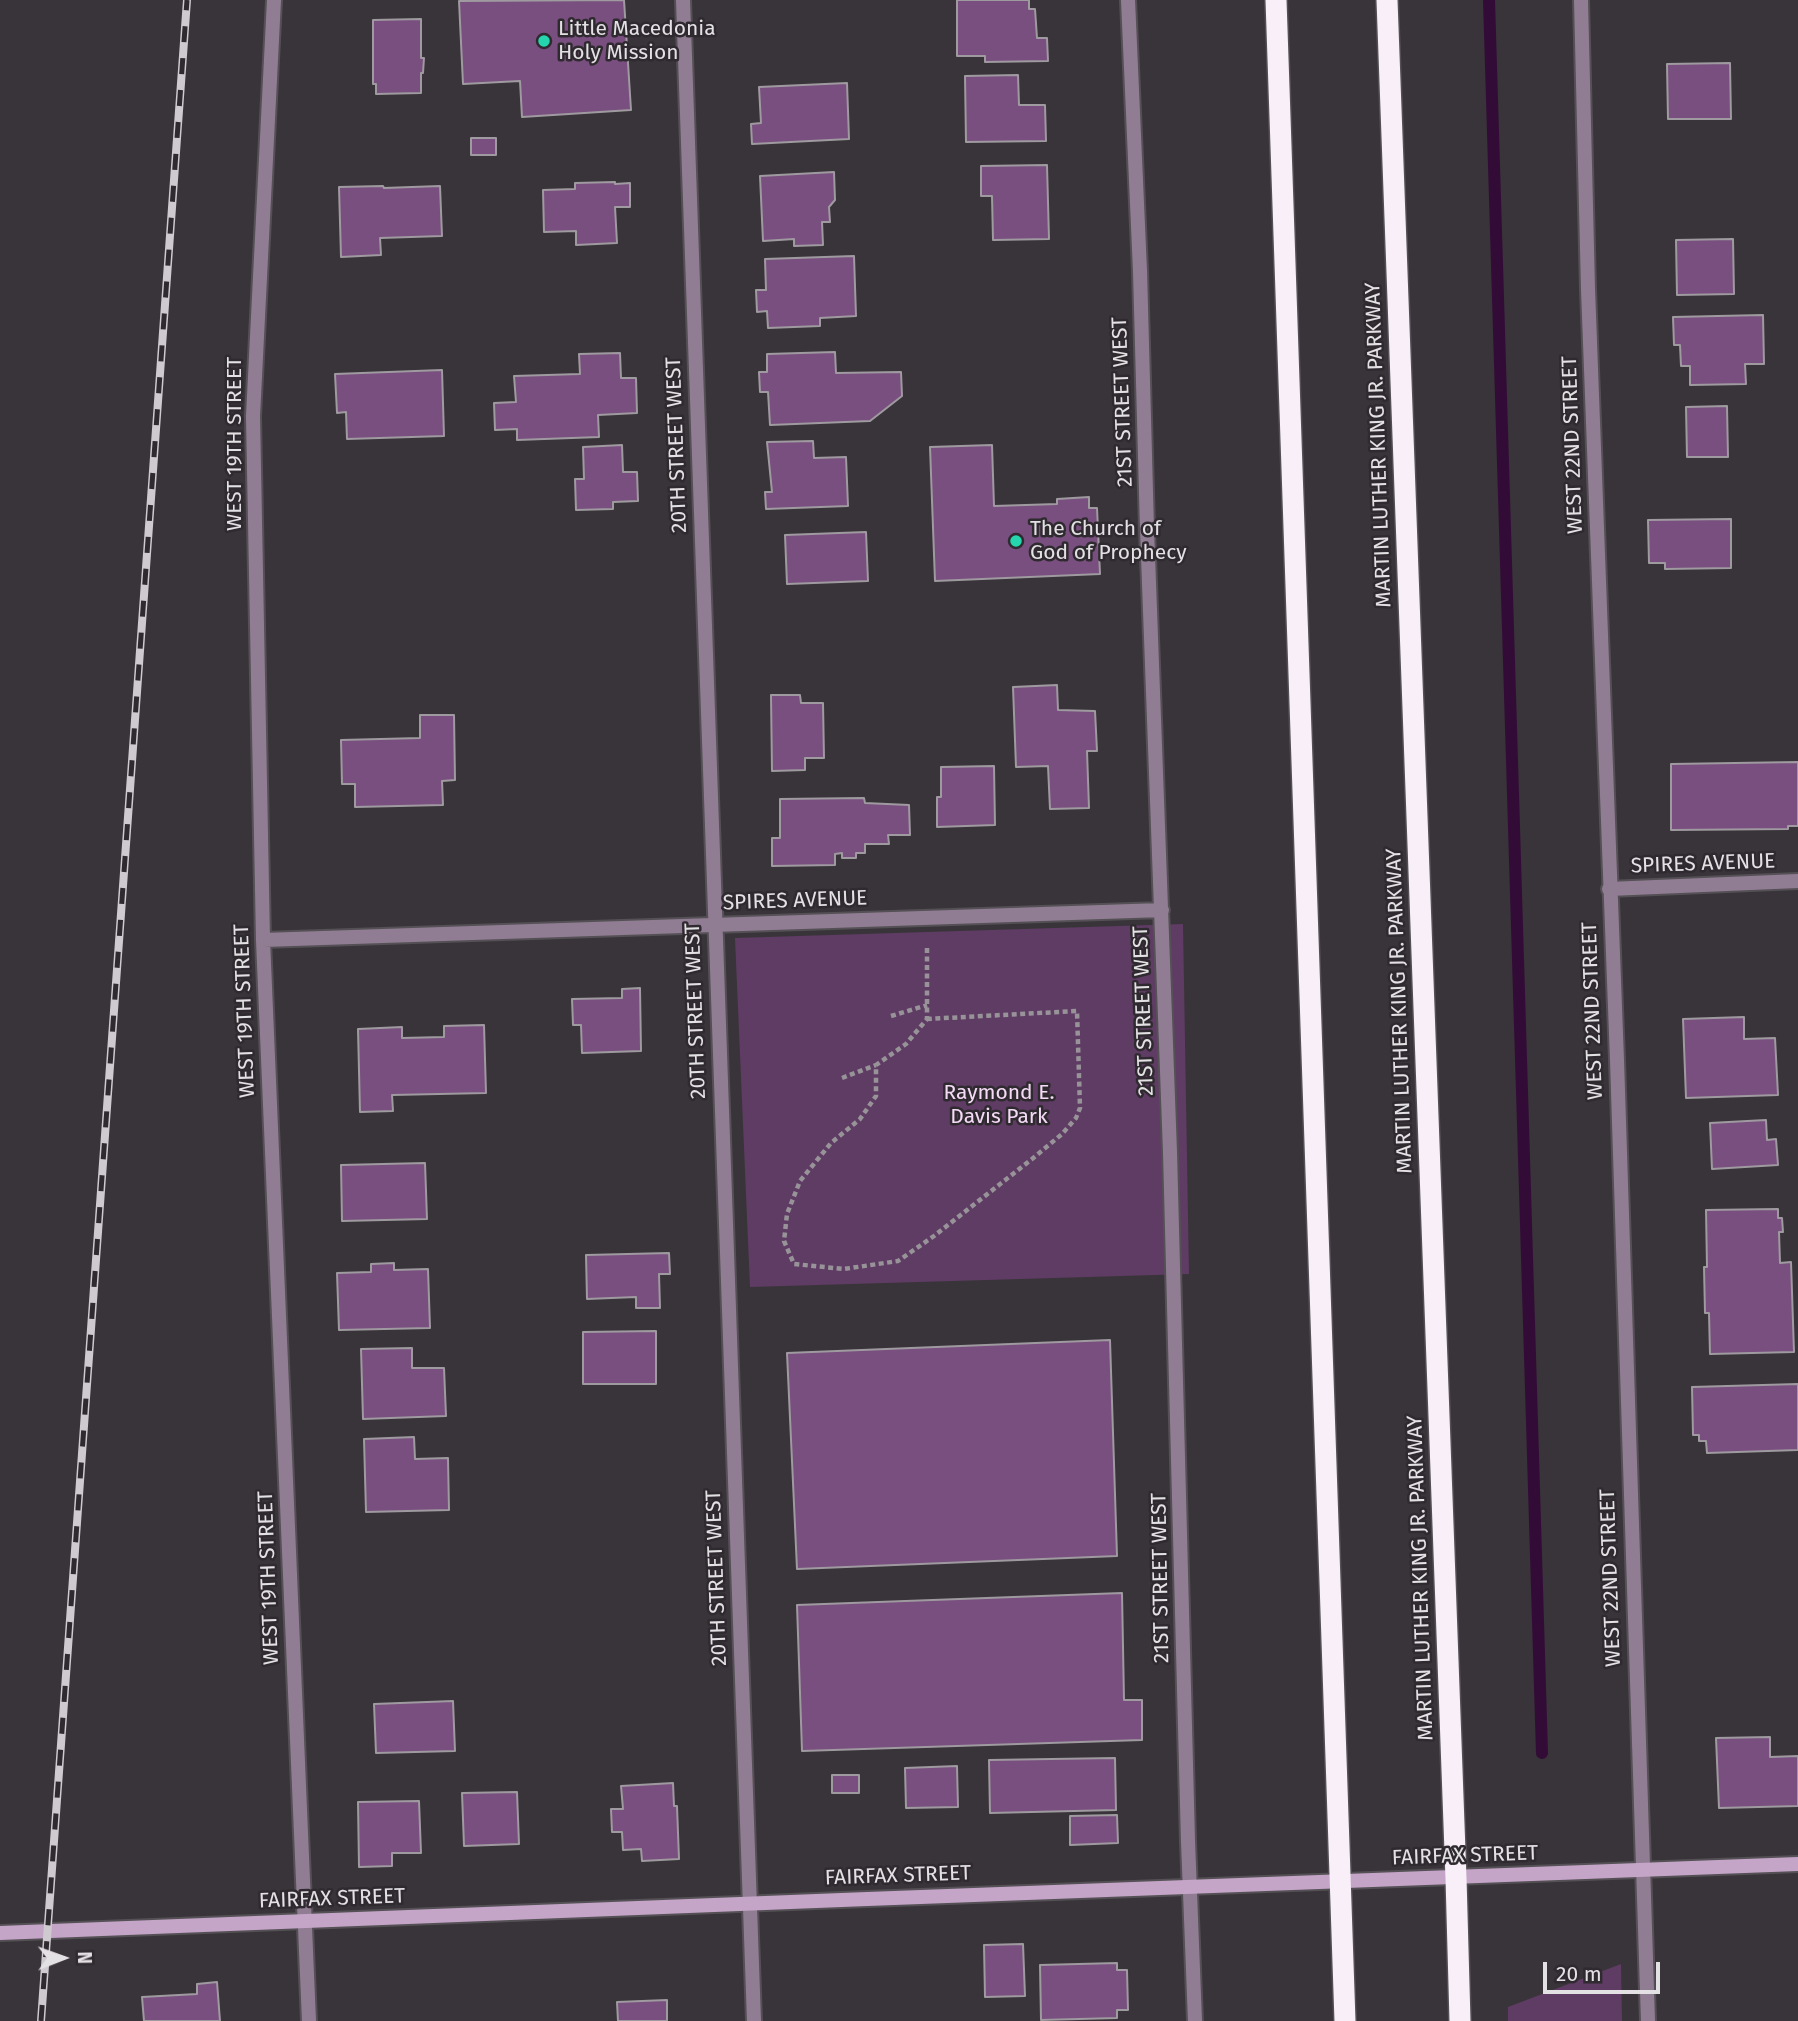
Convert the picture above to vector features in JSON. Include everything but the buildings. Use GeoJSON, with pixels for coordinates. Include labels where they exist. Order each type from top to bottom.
{"type":"FeatureCollection","features":[{"type":"Feature","properties":{"kind":"highway"},"geometry":{"type":"LineString","coordinates":[[1276,0],[1345,2021]]}},
{"type":"Feature","properties":{"kind":"highway","name":"MARTIN LUTHER KING JR. PARKWAY"},"geometry":{"type":"LineString","coordinates":[[1387,0],[1460,2021]]}},
{"type":"Feature","properties":{"kind":"street","name":"WEST 19TH STREET"},"geometry":{"type":"LineString","coordinates":[[274,0],[253,416],[263,940],[309,2021]]}},
{"type":"Feature","properties":{"kind":"street","name":"20TH STREET WEST"},"geometry":{"type":"LineString","coordinates":[[683,0],[754,2021]]}},
{"type":"Feature","properties":{"kind":"street","name":"21ST STREET WEST"},"geometry":{"type":"LineString","coordinates":[[1128,0],[1171,1152],[1195,2021]]}},
{"type":"Feature","properties":{"kind":"street","name":"WEST 22ND STREET"},"geometry":{"type":"LineString","coordinates":[[1581,0],[1588,289],[1648,2021]]}},
{"type":"Feature","properties":{"kind":"street","name":"SPIRES AVENUE"},"geometry":{"type":"LineString","coordinates":[[1609,889],[1798,881]]}},
{"type":"Feature","properties":{"kind":"street","name":"SPIRES AVENUE"},"geometry":{"type":"LineString","coordinates":[[263,940],[1162,910]]}},
{"type":"Feature","properties":{"kind":"street","name":"FAIRFAX STREET"},"geometry":{"type":"LineString","coordinates":[[0,1933],[1190,1885],[1456,1878],[1798,1864]]}},
{"type":"Feature","properties":{"kind":"path"},"geometry":{"type":"LineString","coordinates":[[842,1077],[876,1065],[906,1044],[927,1019],[927,948]]}},
{"type":"Feature","properties":{"kind":"path"},"geometry":{"type":"LineString","coordinates":[[891,1016],[927,1005]]}},
{"type":"Feature","properties":{"kind":"path"},"geometry":{"type":"LineString","coordinates":[[876,1065],[876,1096],[860,1119],[831,1143],[800,1181],[787,1213],[784,1241],[794,1264],[844,1269],[898,1261],[1032,1159],[1062,1134],[1076,1118],[1080,1108],[1077,1011],[927,1019]]}},
{"type":"Feature","properties":{"kind":"green space","name":"Raymond E. Davis Park"},"geometry":{"type":"Polygon","coordinates":[[[1183,924],[1189,1274],[750,1287],[735,938],[1183,924]]]}},
{"type":"Feature","properties":{"kind":"green space"},"geometry":{"type":"Polygon","coordinates":[[[1621,1964],[1622,2021],[1508,2021],[1508,2007],[1621,1964]]]}},
{"type":"Feature","properties":{"kind":"waterway"},"geometry":{"type":"LineString","coordinates":[[1489,0],[1542,1753]]}},
{"type":"Feature","properties":{"kind":"railway"},"geometry":{"type":"LineString","coordinates":[[41,2021],[187,0]]}},
{"type":"Feature","properties":{"kind":"place","name":"Little Macedonia Holy Mission"},"geometry":{"type":"Point","coordinates":[544,41]}},
{"type":"Feature","properties":{"kind":"place","name":"The Church of God of Prophecy"},"geometry":{"type":"Point","coordinates":[1016,541]}}]}
